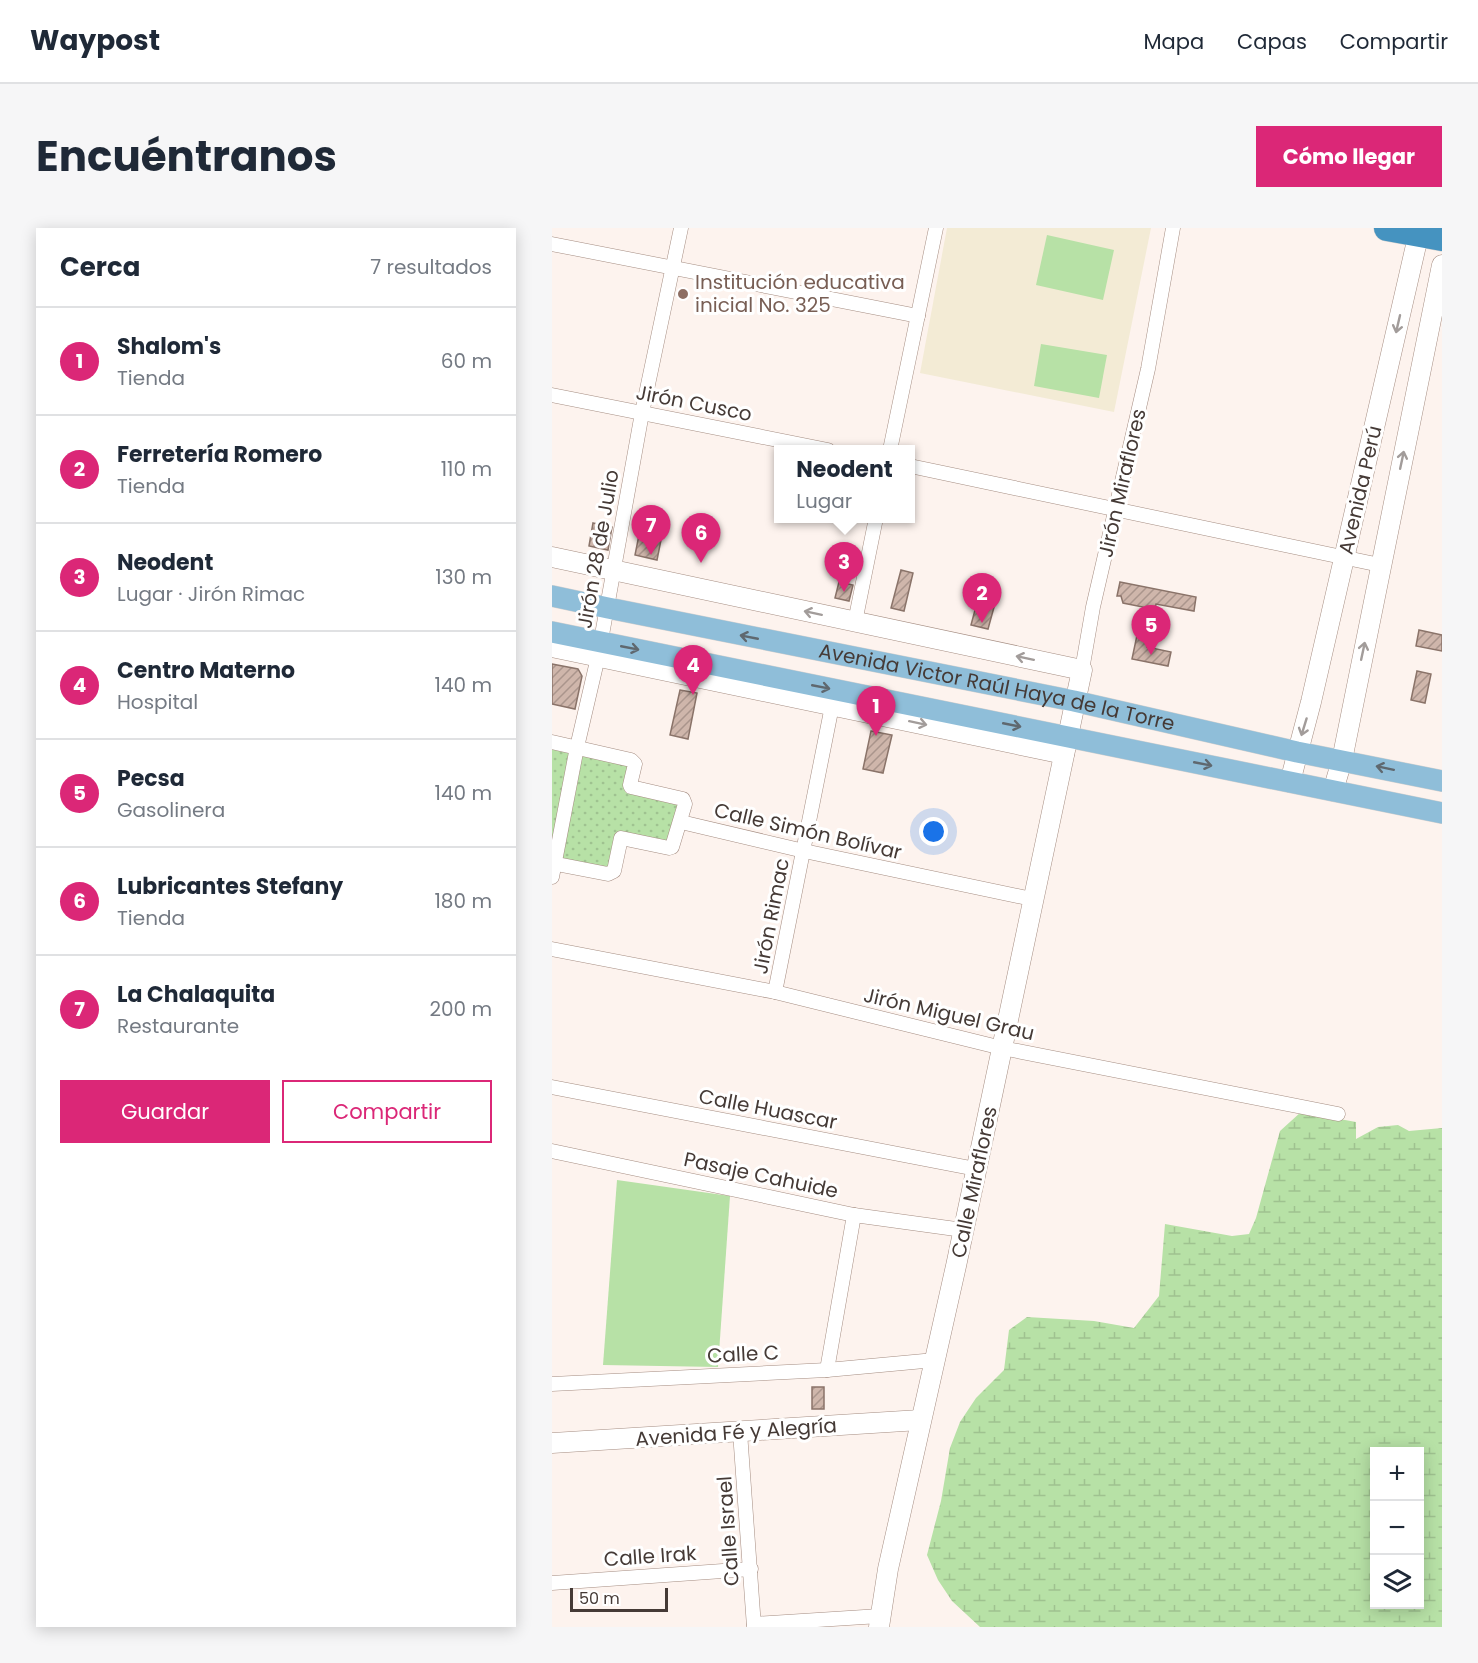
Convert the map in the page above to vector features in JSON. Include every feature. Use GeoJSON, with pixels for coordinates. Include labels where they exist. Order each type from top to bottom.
{"type":"FeatureCollection","features":[{"type":"Feature","properties":{"kind":"highway"},"geometry":{"type":"LineString","coordinates":[[1387,228],[1427,234]]}},
{"type":"Feature","properties":{"kind":"main road","name":"Avenida Perú"},"geometry":{"type":"LineString","coordinates":[[1290,782],[1427,234]]}},
{"type":"Feature","properties":{"kind":"main road","name":"Avenida Perú"},"geometry":{"type":"LineString","coordinates":[[1333,791],[1342,760],[1442,265]]}},
{"type":"Feature","properties":{"kind":"main road"},"geometry":{"type":"LineString","coordinates":[[552,557],[1082,670]]}},
{"type":"Feature","properties":{"kind":"main road","name":"Avenida Victor Raúl Haya de la Torre"},"geometry":{"type":"LineString","coordinates":[[552,596],[1074,701],[1297,752],[1442,781]]}},
{"type":"Feature","properties":{"kind":"main road","name":"Avenida Victor Raúl Haya de la Torre"},"geometry":{"type":"LineString","coordinates":[[552,632],[600,650],[1066,745],[1290,782],[1442,813]]}},
{"type":"Feature","properties":{"kind":"main road"},"geometry":{"type":"LineString","coordinates":[[552,647],[600,650],[832,706],[1066,745]]}},
{"type":"Feature","properties":{"kind":"main road","name":"Jirón Miraflores"},"geometry":{"type":"LineString","coordinates":[[1066,745],[1082,670]]}},
{"type":"Feature","properties":{"kind":"main road","name":"Calle Miraflores"},"geometry":{"type":"LineString","coordinates":[[880,1621],[920,1420],[935,1360],[1066,745]]}},
{"type":"Feature","properties":{"kind":"main road","name":"Avenida Fé y Alegría"},"geometry":{"type":"LineString","coordinates":[[552,1443],[920,1420]]}},
{"type":"Feature","properties":{"kind":"street","name":"Jirón 28 de Julio"},"geometry":{"type":"LineString","coordinates":[[553,868],[577,747],[600,650],[642,413],[681,228]]}},
{"type":"Feature","properties":{"kind":"street"},"geometry":{"type":"LineString","coordinates":[[891,445],[936,228]]}},
{"type":"Feature","properties":{"kind":"street","name":"Jirón Miraflores"},"geometry":{"type":"LineString","coordinates":[[1082,670],[1093,607],[1148,369],[1173,228]]}},
{"type":"Feature","properties":{"kind":"street"},"geometry":{"type":"LineString","coordinates":[[552,244],[918,316]]}},
{"type":"Feature","properties":{"kind":"street","name":"Jirón Cusco"},"geometry":{"type":"LineString","coordinates":[[552,394],[803,445]]}},
{"type":"Feature","properties":{"kind":"street"},"geometry":{"type":"LineString","coordinates":[[915,467],[1380,565]]}},
{"type":"Feature","properties":{"kind":"street"},"geometry":{"type":"LineString","coordinates":[[855,622],[875,523]]}},
{"type":"Feature","properties":{"kind":"street","name":"Jirón Rimac"},"geometry":{"type":"LineString","coordinates":[[776,992],[832,706]]}},
{"type":"Feature","properties":{"kind":"street"},"geometry":{"type":"LineString","coordinates":[[552,742],[634,761],[631,787],[683,798],[686,804],[674,844],[669,848],[621,838],[614,871],[608,874],[553,868]]}},
{"type":"Feature","properties":{"kind":"street","name":"Calle Simón Bolívar"},"geometry":{"type":"LineString","coordinates":[[681,822],[804,851],[1032,899]]}},
{"type":"Feature","properties":{"kind":"street","name":"Jirón Miguel Grau"},"geometry":{"type":"LineString","coordinates":[[552,949],[776,992],[1002,1048],[1338,1114]]}},
{"type":"Feature","properties":{"kind":"street","name":"Calle Huascar"},"geometry":{"type":"LineString","coordinates":[[552,1088],[976,1169]]}},
{"type":"Feature","properties":{"kind":"street","name":"Pasaje Cahuide"},"geometry":{"type":"LineString","coordinates":[[552,1151],[854,1215],[963,1230]]}},
{"type":"Feature","properties":{"kind":"street"},"geometry":{"type":"LineString","coordinates":[[827,1370],[854,1215]]}},
{"type":"Feature","properties":{"kind":"street","name":"Calle C"},"geometry":{"type":"LineString","coordinates":[[552,1384],[827,1370],[935,1360]]}},
{"type":"Feature","properties":{"kind":"street","name":"Calle Israel"},"geometry":{"type":"LineString","coordinates":[[740,1432],[754,1626]]}},
{"type":"Feature","properties":{"kind":"street","name":"Calle Irak"},"geometry":{"type":"LineString","coordinates":[[552,1583],[751,1569]]}},
{"type":"Feature","properties":{"kind":"street"},"geometry":{"type":"LineString","coordinates":[[754,1626],[880,1621]]}},
{"type":"Feature","properties":{"kind":"shaded area"},"geometry":{"type":"Polygon","coordinates":[[[947,228],[1151,228],[1114,412],[920,373],[947,228]]]}},
{"type":"Feature","properties":{"kind":"green space"},"geometry":{"type":"Polygon","coordinates":[[[1047,235],[1114,250],[1103,300],[1036,285],[1047,235]]]}},
{"type":"Feature","properties":{"kind":"green space"},"geometry":{"type":"Polygon","coordinates":[[[1041,344],[1107,355],[1099,398],[1034,386],[1041,344]]]}},
{"type":"Feature","properties":{"kind":"green space"},"geometry":{"type":"Polygon","coordinates":[[[552,749],[629,764],[625,792],[681,803],[671,843],[618,833],[609,868],[552,859],[552,749]]]}},
{"type":"Feature","properties":{"kind":"green space"},"geometry":{"type":"Polygon","coordinates":[[[1301,1112],[1356,1122],[1356,1139],[1378,1127],[1398,1125],[1409,1131],[1442,1128],[1442,1627],[980,1627],[952,1601],[938,1580],[927,1555],[941,1501],[950,1448],[960,1422],[976,1398],[1004,1370],[1009,1330],[1027,1317],[1094,1321],[1134,1328],[1159,1296],[1165,1224],[1232,1236],[1249,1234],[1256,1218],[1280,1131],[1301,1112]]]}},
{"type":"Feature","properties":{"kind":"green space"},"geometry":{"type":"Polygon","coordinates":[[[617,1180],[730,1196],[718,1367],[603,1365],[617,1180]]]}},
{"type":"Feature","properties":{"kind":"building"},"geometry":{"type":"Polygon","coordinates":[[[593,523],[612,527],[608,550],[589,546],[593,523]]]}},
{"type":"Feature","properties":{"kind":"building"},"geometry":{"type":"Polygon","coordinates":[[[640,530],[662,535],[657,560],[635,555],[640,530]]]}},
{"type":"Feature","properties":{"kind":"building"},"geometry":{"type":"Polygon","coordinates":[[[901,570],[913,573],[904,611],[891,608],[901,570]]]}},
{"type":"Feature","properties":{"kind":"building"},"geometry":{"type":"Polygon","coordinates":[[[839,582],[853,585],[849,601],[835,598],[839,582]]]}},
{"type":"Feature","properties":{"kind":"building"},"geometry":{"type":"Polygon","coordinates":[[[1120,582],[1196,597],[1194,611],[1156,604],[1147,647],[1171,652],[1168,666],[1132,659],[1143,607],[1123,603],[1121,596],[1117,596],[1120,582]]]}},
{"type":"Feature","properties":{"kind":"building"},"geometry":{"type":"Polygon","coordinates":[[[982,584],[999,589],[988,629],[971,625],[982,584]]]}},
{"type":"Feature","properties":{"kind":"building"},"geometry":{"type":"Polygon","coordinates":[[[1419,630],[1442,635],[1442,651],[1416,646],[1419,630]]]}},
{"type":"Feature","properties":{"kind":"building"},"geometry":{"type":"Polygon","coordinates":[[[552,664],[578,669],[582,676],[575,709],[552,704],[552,664]]]}},
{"type":"Feature","properties":{"kind":"building"},"geometry":{"type":"Polygon","coordinates":[[[1417,671],[1431,674],[1425,703],[1411,700],[1417,671]]]}},
{"type":"Feature","properties":{"kind":"building"},"geometry":{"type":"Polygon","coordinates":[[[680,690],[697,693],[688,739],[670,735],[680,690]]]}},
{"type":"Feature","properties":{"kind":"building"},"geometry":{"type":"Polygon","coordinates":[[[871,731],[892,735],[883,773],[863,769],[871,731]]]}},
{"type":"Feature","properties":{"kind":"building"},"geometry":{"type":"Polygon","coordinates":[[[812,1387],[824,1387],[824,1409],[812,1409],[812,1387]]]}},
{"type":"Feature","properties":{"kind":"place","name":"Institución educativa inicial No. 325"},"geometry":{"type":"Point","coordinates":[683,294]}},
{"type":"Feature","properties":{"kind":"place","name":"La Chalaquita"},"geometry":{"type":"Point","coordinates":[651,555]}},
{"type":"Feature","properties":{"kind":"place","name":"Lubricantes Stefany"},"geometry":{"type":"Point","coordinates":[701,563]}},
{"type":"Feature","properties":{"kind":"place","name":"Neodent"},"geometry":{"type":"Point","coordinates":[844,592]}},
{"type":"Feature","properties":{"kind":"place","name":"Ferretería Romero"},"geometry":{"type":"Point","coordinates":[982,623]}},
{"type":"Feature","properties":{"kind":"place","name":"Pecsa"},"geometry":{"type":"Point","coordinates":[1151,655]}},
{"type":"Feature","properties":{"kind":"place","name":"Centro Materno"},"geometry":{"type":"Point","coordinates":[693,695]}},
{"type":"Feature","properties":{"kind":"place","name":"Shalom's"},"geometry":{"type":"Point","coordinates":[876,736]}}]}
